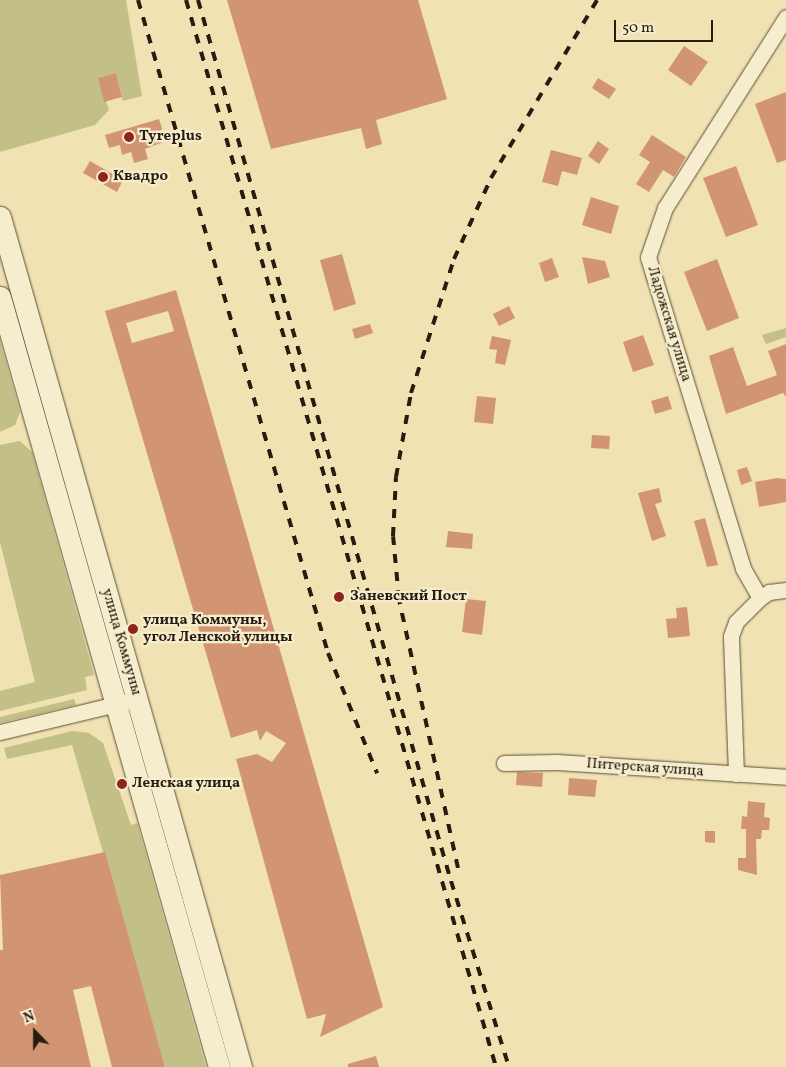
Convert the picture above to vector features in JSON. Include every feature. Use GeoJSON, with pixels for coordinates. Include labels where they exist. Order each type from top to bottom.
{"type":"FeatureCollection","features":[{"type":"Feature","properties":{"kind":"street","name":"Ладожская улица"},"geometry":{"type":"LineString","coordinates":[[760,598],[743,568],[648,257],[666,208],[786,17]]}},
{"type":"Feature","properties":{"kind":"street","name":"улица Коммуны"},"geometry":{"type":"LineString","coordinates":[[0,217],[241,1067]]}},
{"type":"Feature","properties":{"kind":"street","name":"улица Коммуны"},"geometry":{"type":"LineString","coordinates":[[0,297],[114,704],[219,1067]]}},
{"type":"Feature","properties":{"kind":"street"},"geometry":{"type":"LineString","coordinates":[[736,774],[731,636],[736,622],[760,598],[769,592],[786,590]]}},
{"type":"Feature","properties":{"kind":"street"},"geometry":{"type":"LineString","coordinates":[[0,732],[137,698]]}},
{"type":"Feature","properties":{"kind":"street","name":"Питерская улица"},"geometry":{"type":"LineString","coordinates":[[504,763],[557,762],[786,777]]}},
{"type":"Feature","properties":{"kind":"shaded area"},"geometry":{"type":"Polygon","coordinates":[[[0,0],[126,0],[142,96],[123,101],[116,73],[98,78],[109,110],[95,125],[0,152],[0,0]]]}},
{"type":"Feature","properties":{"kind":"shaded area"},"geometry":{"type":"Polygon","coordinates":[[[786,328],[786,337],[766,344],[762,335],[786,328]]]}},
{"type":"Feature","properties":{"kind":"shaded area"},"geometry":{"type":"Polygon","coordinates":[[[0,341],[20,412],[15,425],[0,432],[0,341]]]}},
{"type":"Feature","properties":{"kind":"shaded area"},"geometry":{"type":"Polygon","coordinates":[[[20,441],[32,452],[94,675],[85,677],[87,690],[0,711],[0,691],[35,682],[0,542],[0,445],[20,441]]]}},
{"type":"Feature","properties":{"kind":"shaded area"},"geometry":{"type":"Polygon","coordinates":[[[74,699],[76,705],[0,723],[0,717],[74,699]]]}},
{"type":"Feature","properties":{"kind":"shaded area"},"geometry":{"type":"Polygon","coordinates":[[[72,731],[89,733],[103,743],[131,825],[137,823],[206,1067],[165,1067],[72,745],[7,759],[4,748],[72,731]]]}},
{"type":"Feature","properties":{"kind":"building"},"geometry":{"type":"Polygon","coordinates":[[[227,0],[418,0],[447,99],[376,120],[382,144],[366,149],[361,128],[271,149],[227,0]]]}},
{"type":"Feature","properties":{"kind":"building"},"geometry":{"type":"Polygon","coordinates":[[[684,46],[708,62],[691,86],[668,70],[684,46]]]}},
{"type":"Feature","properties":{"kind":"building"},"geometry":{"type":"Polygon","coordinates":[[[116,73],[122,97],[104,102],[98,78],[116,73]]]}},
{"type":"Feature","properties":{"kind":"building"},"geometry":{"type":"Polygon","coordinates":[[[598,78],[616,89],[609,99],[592,88],[598,78]]]}},
{"type":"Feature","properties":{"kind":"building"},"geometry":{"type":"Polygon","coordinates":[[[786,92],[786,160],[777,163],[755,104],[786,92]]]}},
{"type":"Feature","properties":{"kind":"building"},"geometry":{"type":"Polygon","coordinates":[[[159,119],[166,141],[145,149],[148,159],[134,163],[131,152],[122,155],[120,145],[109,148],[105,135],[159,119]]]}},
{"type":"Feature","properties":{"kind":"building"},"geometry":{"type":"Polygon","coordinates":[[[652,135],[686,157],[674,177],[663,170],[649,192],[636,184],[650,162],[639,155],[652,135]]]}},
{"type":"Feature","properties":{"kind":"building"},"geometry":{"type":"Polygon","coordinates":[[[598,141],[609,149],[599,164],[588,156],[598,141]]]}},
{"type":"Feature","properties":{"kind":"building"},"geometry":{"type":"Polygon","coordinates":[[[551,150],[582,158],[577,175],[562,171],[558,186],[542,182],[551,150]]]}},
{"type":"Feature","properties":{"kind":"building","name":"Квадро"},"geometry":{"type":"Polygon","coordinates":[[[90,161],[123,180],[117,192],[83,173],[90,161]]]}},
{"type":"Feature","properties":{"kind":"building"},"geometry":{"type":"Polygon","coordinates":[[[736,166],[758,225],[726,237],[703,178],[736,166]]]}},
{"type":"Feature","properties":{"kind":"building"},"geometry":{"type":"Polygon","coordinates":[[[591,197],[619,206],[611,234],[582,225],[591,197]]]}},
{"type":"Feature","properties":{"kind":"building"},"geometry":{"type":"Polygon","coordinates":[[[342,254],[356,304],[334,311],[320,260],[342,254]]]}},
{"type":"Feature","properties":{"kind":"building"},"geometry":{"type":"Polygon","coordinates":[[[582,257],[605,261],[610,277],[588,284],[582,257]]]}},
{"type":"Feature","properties":{"kind":"building"},"geometry":{"type":"Polygon","coordinates":[[[552,258],[559,277],[545,282],[539,263],[552,258]]]}},
{"type":"Feature","properties":{"kind":"building"},"geometry":{"type":"Polygon","coordinates":[[[717,259],[739,318],[707,331],[684,272],[717,259]]]}},
{"type":"Feature","properties":{"kind":"building"},"geometry":{"type":"Polygon","coordinates":[[[176,290],[383,1007],[320,1037],[326,1014],[307,1019],[236,759],[257,754],[272,762],[286,743],[266,731],[260,741],[257,730],[231,738],[105,311],[176,290]],[[168,311],[126,323],[132,343],[174,331],[168,311]]]}},
{"type":"Feature","properties":{"kind":"building"},"geometry":{"type":"Polygon","coordinates":[[[509,306],[515,318],[499,326],[493,314],[509,306]]]}},
{"type":"Feature","properties":{"kind":"building"},"geometry":{"type":"Polygon","coordinates":[[[370,324],[373,333],[355,339],[352,329],[370,324]]]}},
{"type":"Feature","properties":{"kind":"building"},"geometry":{"type":"Polygon","coordinates":[[[643,335],[654,365],[633,372],[623,342],[643,335]]]}},
{"type":"Feature","properties":{"kind":"building"},"geometry":{"type":"Polygon","coordinates":[[[492,336],[511,340],[505,365],[495,363],[497,350],[489,349],[492,336]]]}},
{"type":"Feature","properties":{"kind":"building"},"geometry":{"type":"Polygon","coordinates":[[[786,344],[786,397],[783,393],[726,414],[709,356],[733,347],[747,386],[777,375],[768,351],[786,344]]]}},
{"type":"Feature","properties":{"kind":"building"},"geometry":{"type":"Polygon","coordinates":[[[477,396],[496,398],[493,424],[474,422],[477,396]]]}},
{"type":"Feature","properties":{"kind":"building"},"geometry":{"type":"Polygon","coordinates":[[[668,396],[672,409],[655,414],[651,401],[668,396]]]}},
{"type":"Feature","properties":{"kind":"building"},"geometry":{"type":"Polygon","coordinates":[[[592,435],[610,436],[609,449],[591,448],[592,435]]]}},
{"type":"Feature","properties":{"kind":"building"},"geometry":{"type":"Polygon","coordinates":[[[747,467],[752,481],[741,485],[737,470],[747,467]]]}},
{"type":"Feature","properties":{"kind":"building"},"geometry":{"type":"Polygon","coordinates":[[[777,478],[786,479],[786,502],[759,507],[755,482],[777,478]]]}},
{"type":"Feature","properties":{"kind":"building"},"geometry":{"type":"Polygon","coordinates":[[[659,488],[662,502],[655,504],[666,536],[652,541],[638,493],[659,488]]]}},
{"type":"Feature","properties":{"kind":"building"},"geometry":{"type":"Polygon","coordinates":[[[705,518],[718,565],[707,567],[694,521],[705,518]]]}},
{"type":"Feature","properties":{"kind":"building"},"geometry":{"type":"Polygon","coordinates":[[[448,531],[473,534],[472,549],[446,547],[448,531]]]}},
{"type":"Feature","properties":{"kind":"building"},"geometry":{"type":"Polygon","coordinates":[[[466,599],[486,601],[482,635],[462,632],[466,599]]]}},
{"type":"Feature","properties":{"kind":"building"},"geometry":{"type":"Polygon","coordinates":[[[687,607],[690,636],[668,638],[666,619],[677,618],[676,608],[687,607]]]}},
{"type":"Feature","properties":{"kind":"building"},"geometry":{"type":"Polygon","coordinates":[[[517,772],[543,773],[542,787],[516,785],[517,772]]]}},
{"type":"Feature","properties":{"kind":"building"},"geometry":{"type":"Polygon","coordinates":[[[569,778],[597,780],[595,797],[568,795],[569,778]]]}},
{"type":"Feature","properties":{"kind":"building"},"geometry":{"type":"Polygon","coordinates":[[[748,801],[765,803],[764,817],[770,818],[769,830],[762,830],[761,839],[756,839],[757,875],[738,870],[738,858],[746,858],[746,829],[741,829],[742,816],[747,817],[748,801]]]}},
{"type":"Feature","properties":{"kind":"building"},"geometry":{"type":"Polygon","coordinates":[[[705,831],[715,831],[715,843],[705,842],[705,831]]]}},
{"type":"Feature","properties":{"kind":"building"},"geometry":{"type":"Polygon","coordinates":[[[105,852],[165,1067],[112,1067],[91,986],[73,990],[91,1067],[0,1067],[0,950],[3,950],[0,875],[105,852]]]}},
{"type":"Feature","properties":{"kind":"building"},"geometry":{"type":"Polygon","coordinates":[[[376,1056],[379,1067],[348,1067],[348,1064],[376,1056]]]}},
{"type":"Feature","properties":{"kind":"railway"},"geometry":{"type":"LineString","coordinates":[[138,0],[328,653],[377,773]]}},
{"type":"Feature","properties":{"kind":"railway"},"geometry":{"type":"LineString","coordinates":[[186,0],[496,1067]]}},
{"type":"Feature","properties":{"kind":"railway"},"geometry":{"type":"LineString","coordinates":[[198,0],[451,881],[509,1067]]}},
{"type":"Feature","properties":{"kind":"railway"},"geometry":{"type":"LineString","coordinates":[[458,868],[399,599],[393,536],[396,477],[411,393],[454,259],[491,178],[597,0]]}},
{"type":"Feature","properties":{"kind":"place","name":"Tyreplus"},"geometry":{"type":"Point","coordinates":[129,137]}},
{"type":"Feature","properties":{"kind":"place","name":"Квадро"},"geometry":{"type":"Point","coordinates":[103,177]}},
{"type":"Feature","properties":{"kind":"place","name":"Заневский Пост"},"geometry":{"type":"Point","coordinates":[339,597]}},
{"type":"Feature","properties":{"kind":"place","name":"улица Коммуны, угол Ленской улицы"},"geometry":{"type":"Point","coordinates":[133,629]}},
{"type":"Feature","properties":{"kind":"place","name":"Ленская улица"},"geometry":{"type":"Point","coordinates":[122,784]}}]}
